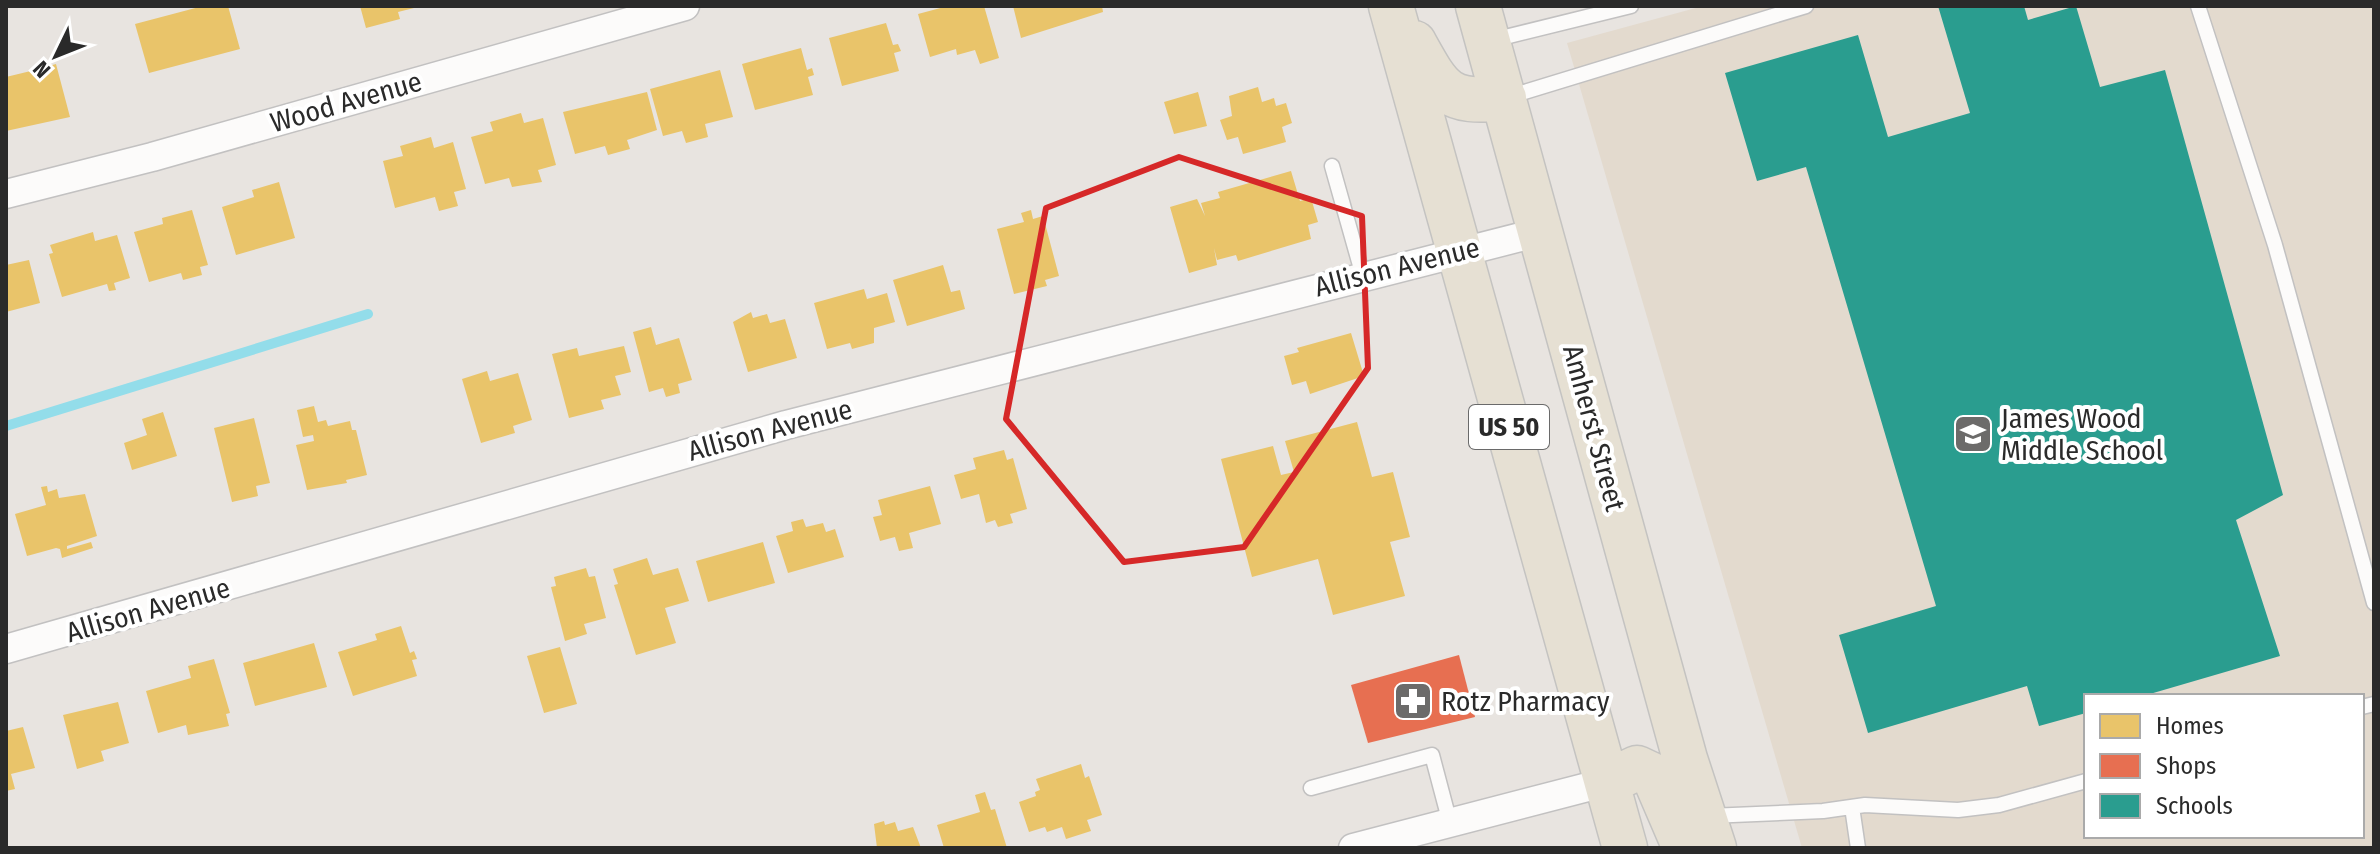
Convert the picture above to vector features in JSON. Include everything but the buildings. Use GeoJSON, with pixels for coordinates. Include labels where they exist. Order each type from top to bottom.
{"type":"FeatureCollection","features":[{"type":"Feature","properties":{"kind":"main road"},"geometry":{"type":"LineString","coordinates":[[1392,6],[1440,87],[1463,100],[1504,98]]}},
{"type":"Feature","properties":{"kind":"main road","name":"US 50"},"geometry":{"type":"LineString","coordinates":[[1392,6],[1625,848]]}},
{"type":"Feature","properties":{"kind":"main road","name":"Amherst Street"},"geometry":{"type":"LineString","coordinates":[[1483,24],[1685,759],[1701,837]]}},
{"type":"Feature","properties":{"kind":"main road"},"geometry":{"type":"LineString","coordinates":[[1607,782],[1637,768],[1654,776],[1701,837]]}},
{"type":"Feature","properties":{"kind":"street","name":"Wood Avenue"},"geometry":{"type":"LineString","coordinates":[[6,194],[152,157],[685,6]]}},
{"type":"Feature","properties":{"kind":"street","name":"Allison Avenue"},"geometry":{"type":"LineString","coordinates":[[6,649],[786,425],[1540,232]]}},
{"type":"Feature","properties":{"kind":"street"},"geometry":{"type":"LineString","coordinates":[[1353,848],[1607,782]]}},
{"type":"Feature","properties":{"kind":"lane"},"geometry":{"type":"LineString","coordinates":[[1483,24],[1631,6]]}},
{"type":"Feature","properties":{"kind":"lane"},"geometry":{"type":"LineString","coordinates":[[1504,98],[1806,6]]}},
{"type":"Feature","properties":{"kind":"lane"},"geometry":{"type":"LineString","coordinates":[[2198,6],[2275,245],[2372,584],[2374,603]]}},
{"type":"Feature","properties":{"kind":"lane"},"geometry":{"type":"LineString","coordinates":[[1332,166],[1363,276]]}},
{"type":"Feature","properties":{"kind":"lane"},"geometry":{"type":"LineString","coordinates":[[1311,788],[1432,755],[1450,823]]}},
{"type":"Feature","properties":{"kind":"lane"},"geometry":{"type":"LineString","coordinates":[[1701,837],[1852,807],[1958,810],[1999,805],[2084,782]]}},
{"type":"Feature","properties":{"kind":"lane"},"geometry":{"type":"LineString","coordinates":[[1852,807],[1858,848]]}},
{"type":"Feature","properties":{"kind":"highlighted area"},"geometry":{"type":"Polygon","coordinates":[[[1179,157],[1362,216],[1368,368],[1244,547],[1124,562],[1006,419],[1046,208],[1179,157]]]}},
{"type":"Feature","properties":{"kind":"shaded area"},"geometry":{"type":"Polygon","coordinates":[[[1703,6],[2374,6],[2374,848],[1802,848],[1567,43],[1703,6]]]}},
{"type":"Feature","properties":{"kind":"waterway"},"geometry":{"type":"LineString","coordinates":[[6,426],[368,314]]}},
{"type":"Feature","properties":{"kind":"place","name":"James Wood Middle School"},"geometry":{"type":"Point","coordinates":[1973,434]}},
{"type":"Feature","properties":{"kind":"place","name":"Rotz Pharmacy"},"geometry":{"type":"Point","coordinates":[1413,701]}}]}
